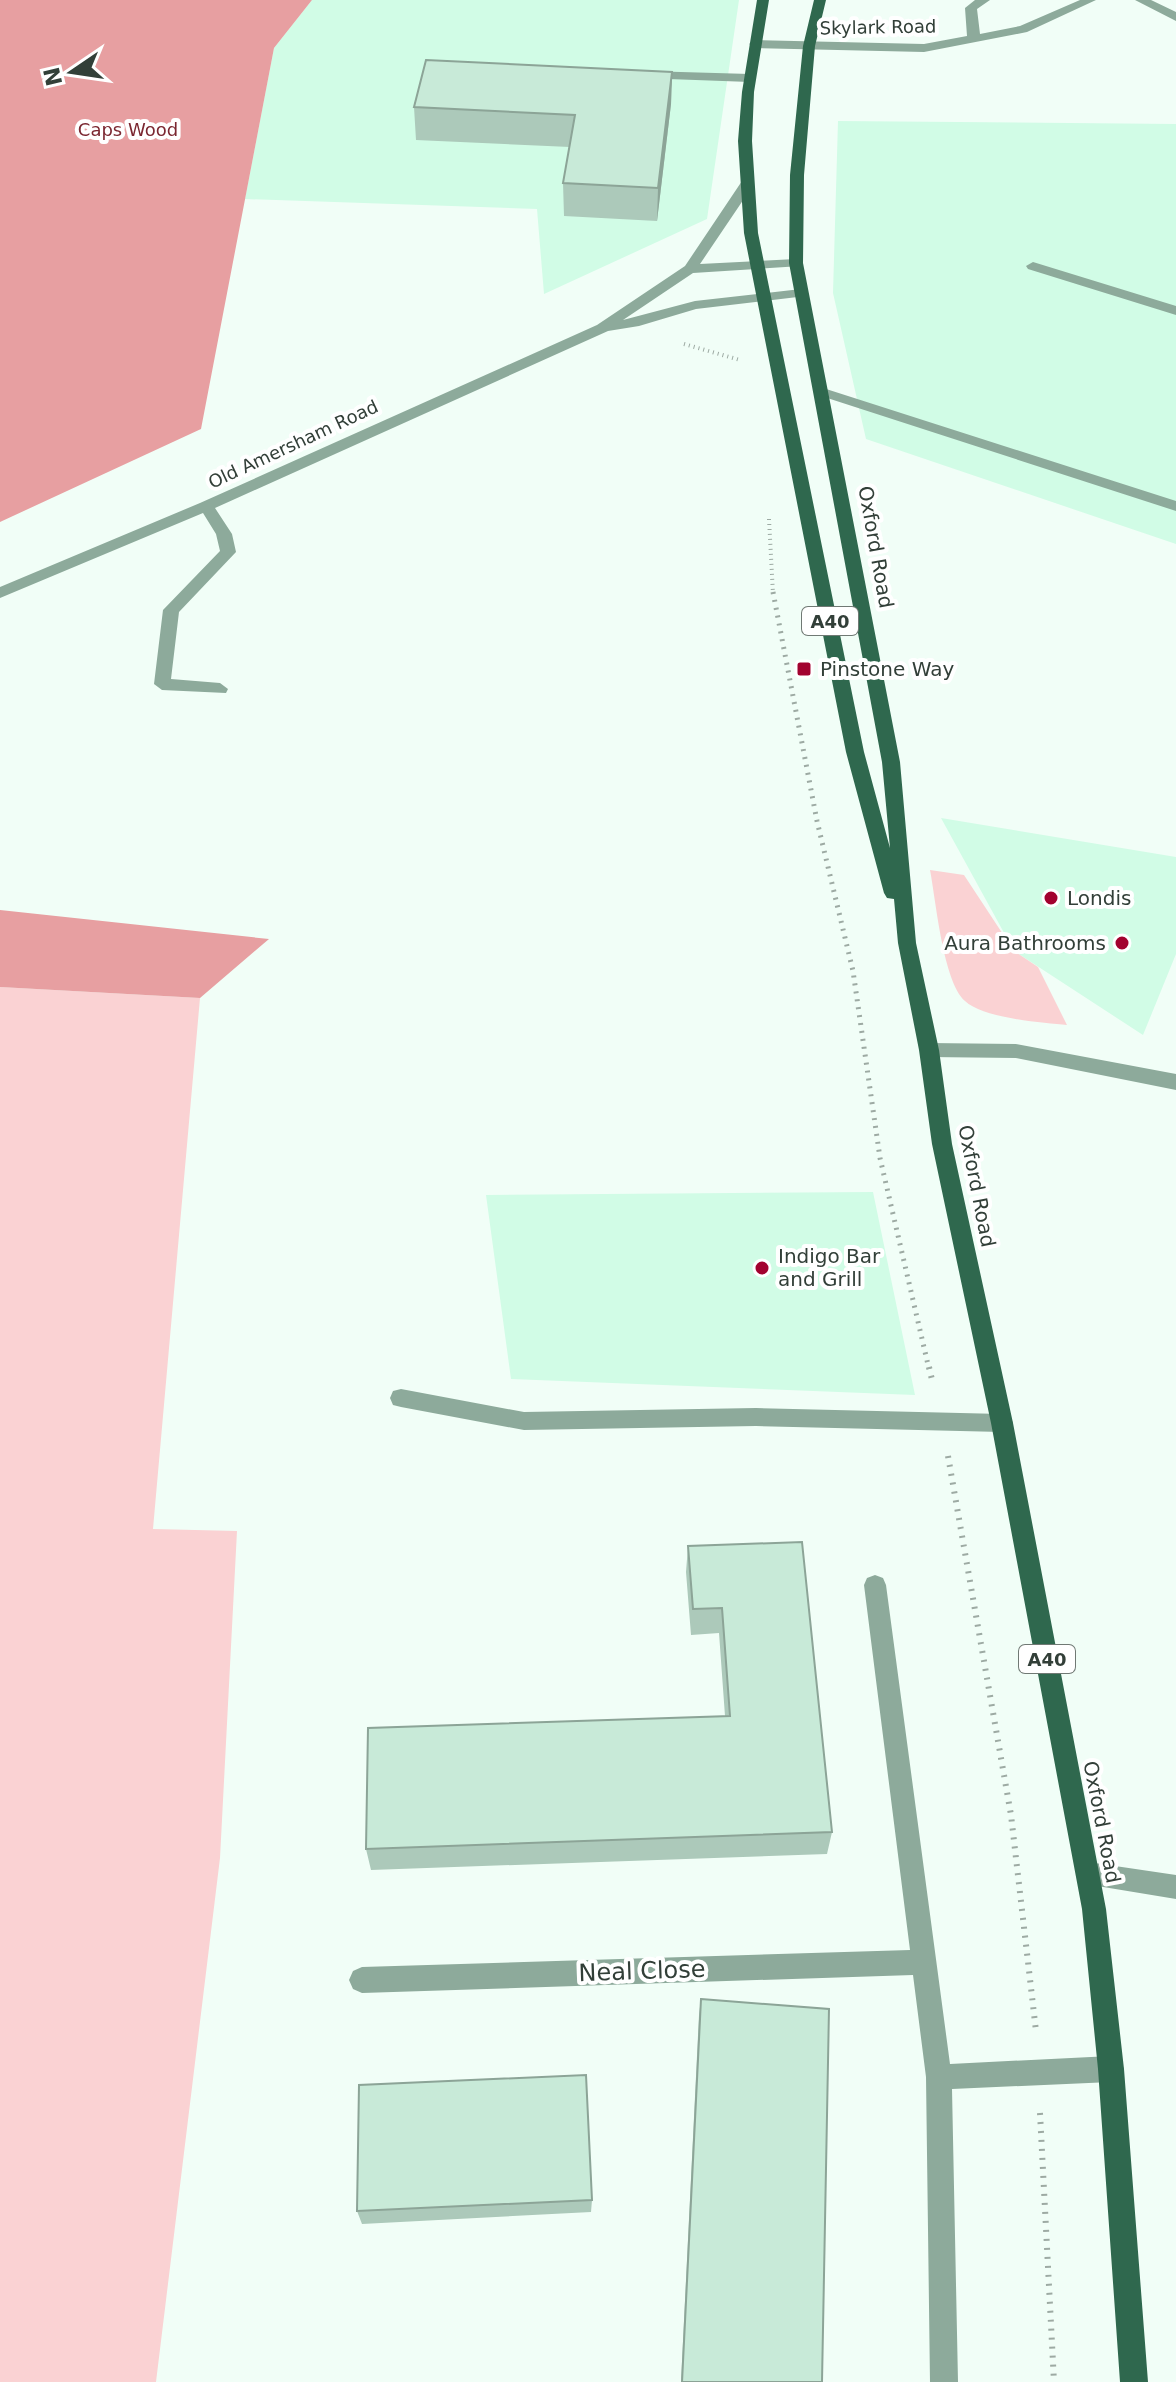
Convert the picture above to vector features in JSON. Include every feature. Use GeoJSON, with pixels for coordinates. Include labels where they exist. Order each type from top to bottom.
{"type":"FeatureCollection","features":[{"type":"Feature","properties":{"kind":"main road","name":"A40"},"geometry":{"type":"LineString","coordinates":[[763,0],[750,78],[745,141],[757,266],[855,752],[907,943]]}},
{"type":"Feature","properties":{"kind":"main road","name":"Oxford Road"},"geometry":{"type":"LineString","coordinates":[[820,0],[809,46],[797,175],[796,263],[891,762],[907,943],[929,1050],[942,1144],[1002,1423],[1088,1874],[1111,2069],[1134,2382]]}},
{"type":"Feature","properties":{"kind":"street"},"geometry":{"type":"LineString","coordinates":[[974,38],[967,4],[984,0]]}},
{"type":"Feature","properties":{"kind":"street","name":"Skylark Road"},"geometry":{"type":"LineString","coordinates":[[755,44],[924,48],[1023,29],[1090,0]]}},
{"type":"Feature","properties":{"kind":"street"},"geometry":{"type":"LineString","coordinates":[[1141,0],[1176,17]]}},
{"type":"Feature","properties":{"kind":"street"},"geometry":{"type":"LineString","coordinates":[[633,75],[750,78]]}},
{"type":"Feature","properties":{"kind":"street","name":"Old Amersham Road"},"geometry":{"type":"LineString","coordinates":[[0,593],[206,506],[602,328],[690,269],[747,184]]}},
{"type":"Feature","properties":{"kind":"street"},"geometry":{"type":"LineString","coordinates":[[690,269],[796,263]]}},
{"type":"Feature","properties":{"kind":"street"},"geometry":{"type":"LineString","coordinates":[[1033,266],[1176,311]]}},
{"type":"Feature","properties":{"kind":"street","name":"Old Amersham Road"},"geometry":{"type":"LineString","coordinates":[[602,328],[639,322],[695,305],[801,293]]}},
{"type":"Feature","properties":{"kind":"street"},"geometry":{"type":"LineString","coordinates":[[823,392],[1176,506]]}},
{"type":"Feature","properties":{"kind":"street"},"geometry":{"type":"LineString","coordinates":[[206,506],[224,534],[228,552],[171,610],[162,684],[220,689]]}},
{"type":"Feature","properties":{"kind":"street"},"geometry":{"type":"LineString","coordinates":[[929,1050],[1016,1051],[1176,1082]]}},
{"type":"Feature","properties":{"kind":"street"},"geometry":{"type":"LineString","coordinates":[[401,1398],[524,1421],[756,1417],[1002,1423]]}},
{"type":"Feature","properties":{"kind":"street"},"geometry":{"type":"LineString","coordinates":[[875,1585],[939,2077],[944,2382]]}},
{"type":"Feature","properties":{"kind":"street"},"geometry":{"type":"LineString","coordinates":[[1088,1874],[1176,1887]]}},
{"type":"Feature","properties":{"kind":"street","name":"Neal Close"},"geometry":{"type":"LineString","coordinates":[[362,1980],[923,1962]]}},
{"type":"Feature","properties":{"kind":"street"},"geometry":{"type":"LineString","coordinates":[[939,2077],[1111,2069]]}},
{"type":"Feature","properties":{"kind":"path"},"geometry":{"type":"LineString","coordinates":[[639,322],[654,335],[748,362]]}},
{"type":"Feature","properties":{"kind":"path"},"geometry":{"type":"LineString","coordinates":[[768,505],[771,581],[817,821],[853,971],[880,1158],[941,1420],[989,1684],[1030,1950],[1054,2382]]}},
{"type":"Feature","properties":{"kind":"shaded area"},"geometry":{"type":"Polygon","coordinates":[[[312,0],[739,0],[707,219],[544,294],[537,209],[245,199],[274,48],[312,0]]]}},
{"type":"Feature","properties":{"kind":"shaded area"},"geometry":{"type":"Polygon","coordinates":[[[838,121],[1176,124],[1176,544],[866,439],[833,293],[838,121]]]}},
{"type":"Feature","properties":{"kind":"shaded area"},"geometry":{"type":"Polygon","coordinates":[[[941,818],[1176,857],[1176,954],[1143,1035],[1014,951],[941,818]]]}},
{"type":"Feature","properties":{"kind":"shaded area"},"geometry":{"type":"Polygon","coordinates":[[[930,870],[964,875],[1014,951],[1038,967],[1067,1025],[999,1016],[965,1001],[957,991],[946,959],[930,870]]]}},
{"type":"Feature","properties":{"kind":"shaded area"},"geometry":{"type":"Polygon","coordinates":[[[0,987],[200,998],[153,1529],[237,1531],[220,1858],[156,2382],[0,2382],[0,987]]]}},
{"type":"Feature","properties":{"kind":"shaded area"},"geometry":{"type":"Polygon","coordinates":[[[873,1192],[915,1395],[511,1379],[486,1195],[873,1192]]]}},
{"type":"Feature","properties":{"kind":"green space","name":"Caps Wood"},"geometry":{"type":"Polygon","coordinates":[[[0,0],[312,0],[274,48],[201,429],[0,522],[0,0]]]}},
{"type":"Feature","properties":{"kind":"green space"},"geometry":{"type":"Polygon","coordinates":[[[0,910],[269,939],[200,998],[0,987],[0,910]]]}},
{"type":"Feature","properties":{"kind":"building"},"geometry":{"type":"Polygon","coordinates":[[[426,60],[672,72],[658,188],[563,183],[575,115],[414,107],[426,60]]]}},
{"type":"Feature","properties":{"kind":"building"},"geometry":{"type":"Polygon","coordinates":[[[802,1542],[832,1832],[366,1849],[368,1728],[730,1716],[722,1608],[693,1609],[688,1546],[802,1542]]]}},
{"type":"Feature","properties":{"kind":"building"},"geometry":{"type":"Polygon","coordinates":[[[701,1999],[829,2009],[822,2382],[682,2382],[701,1999]]]}},
{"type":"Feature","properties":{"kind":"building"},"geometry":{"type":"Polygon","coordinates":[[[586,2075],[592,2200],[357,2211],[359,2085],[586,2075]]]}},
{"type":"Feature","properties":{"kind":"place","name":"Pinstone Way"},"geometry":{"type":"Point","coordinates":[804,669]}},
{"type":"Feature","properties":{"kind":"place","name":"Londis"},"geometry":{"type":"Point","coordinates":[1051,898]}},
{"type":"Feature","properties":{"kind":"place","name":"Aura Bathrooms"},"geometry":{"type":"Point","coordinates":[1122,943]}},
{"type":"Feature","properties":{"kind":"place","name":"Indigo Bar and Grill"},"geometry":{"type":"Point","coordinates":[762,1268]}}]}
